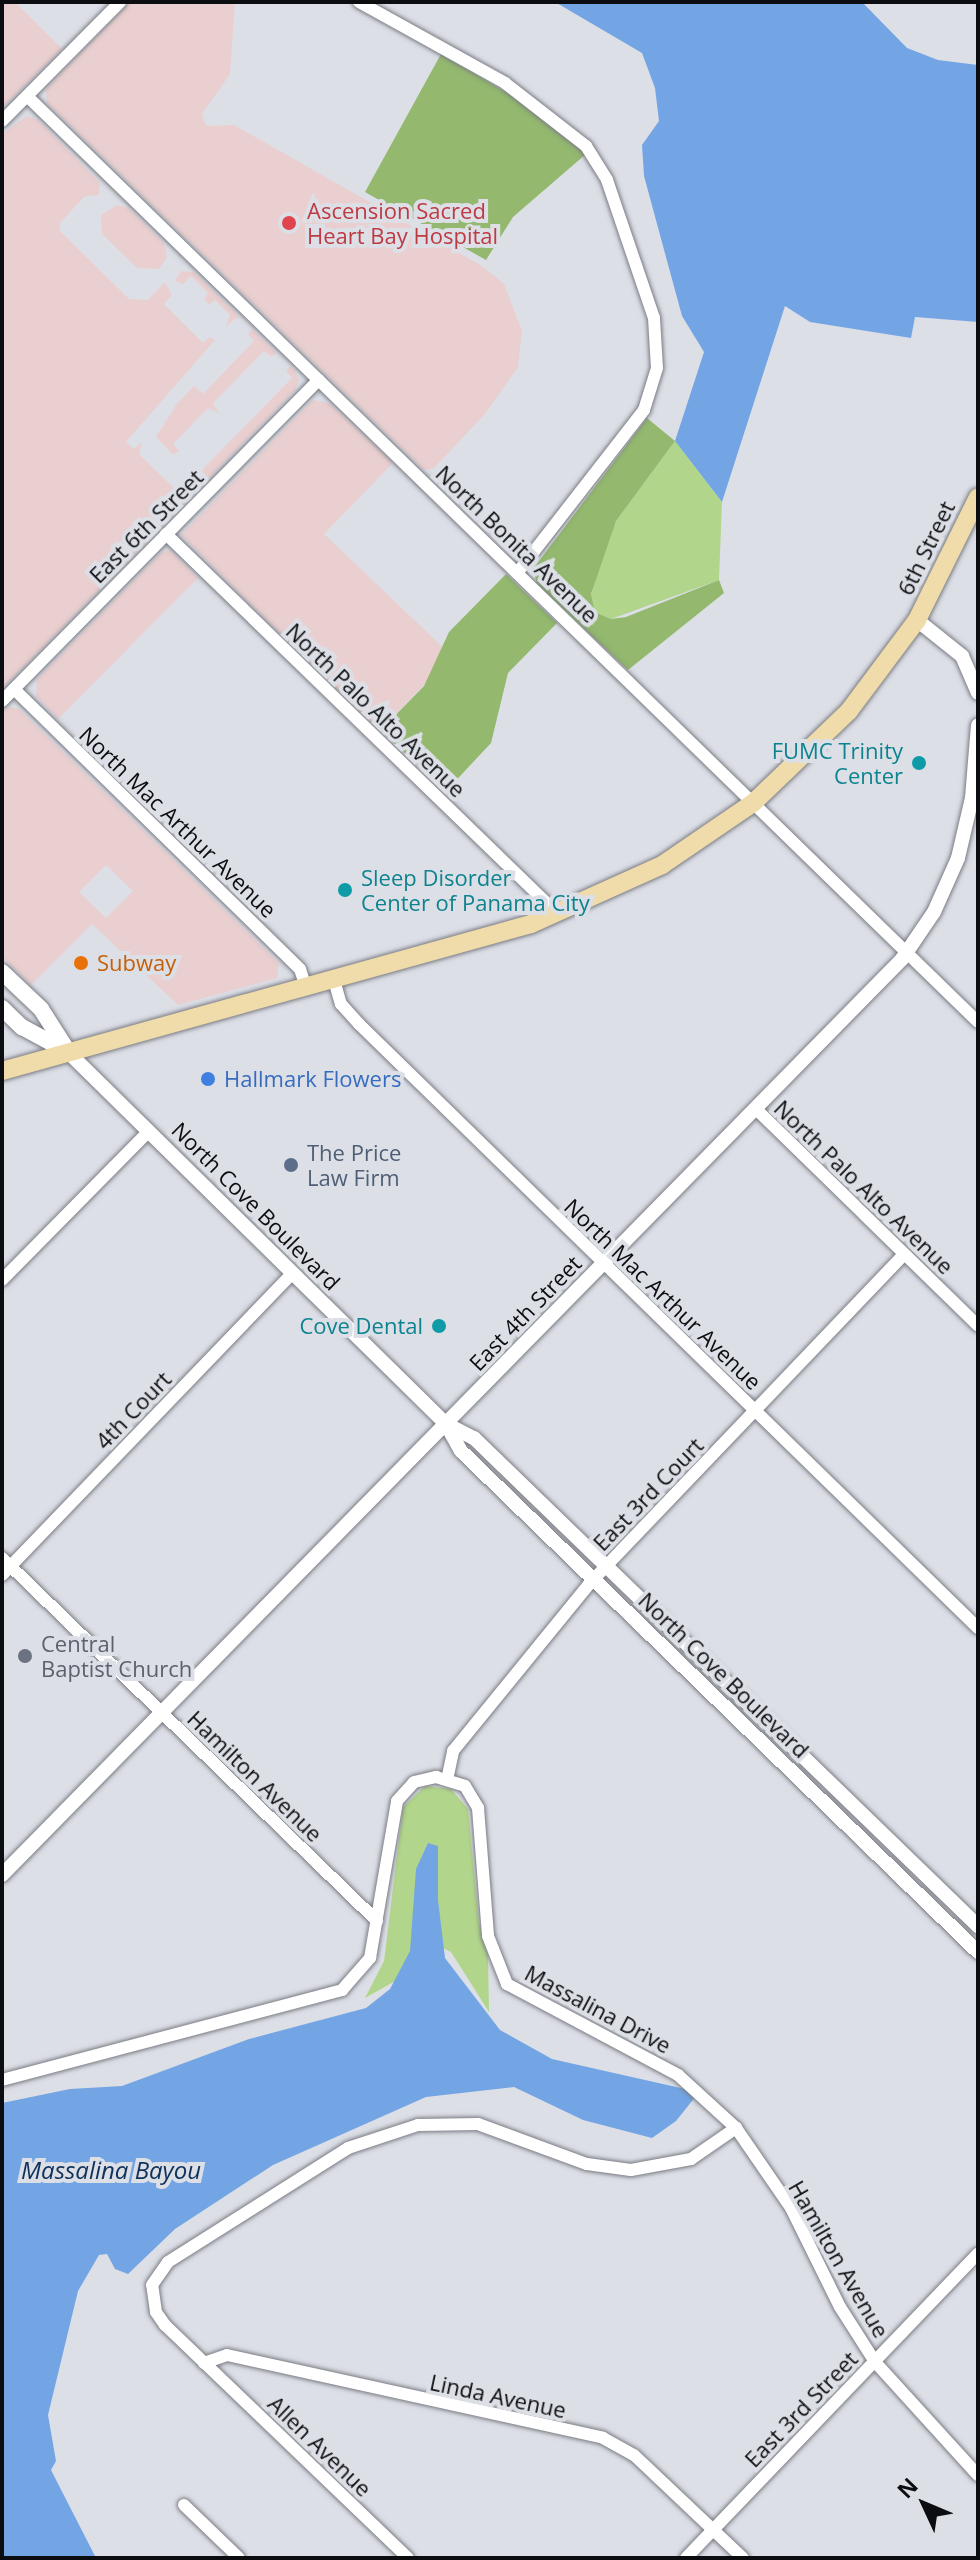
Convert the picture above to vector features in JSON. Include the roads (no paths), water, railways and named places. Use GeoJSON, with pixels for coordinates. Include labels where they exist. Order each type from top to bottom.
{"type":"FeatureCollection","features":[{"type":"Feature","properties":{"kind":"main road","name":"6th Street"},"geometry":{"type":"LineString","coordinates":[[2,1071],[306,988],[558,914],[662,865],[753,803],[842,719],[917,620],[978,497]]}},
{"type":"Feature","properties":{"kind":"main road","name":"North Cove Boulevard"},"geometry":{"type":"LineString","coordinates":[[2,972],[41,1009],[69,1053]]}},
{"type":"Feature","properties":{"kind":"main road","name":"North Cove Boulevard"},"geometry":{"type":"LineString","coordinates":[[2,1008],[22,1027],[69,1053]]}},
{"type":"Feature","properties":{"kind":"street"},"geometry":{"type":"LineString","coordinates":[[359,2],[505,83],[586,146],[607,180],[654,318],[658,357],[644,410],[517,573]]}},
{"type":"Feature","properties":{"kind":"street"},"geometry":{"type":"LineString","coordinates":[[2,121],[118,3]]}},
{"type":"Feature","properties":{"kind":"street","name":"North Bonita Avenue"},"geometry":{"type":"LineString","coordinates":[[27,96],[978,1022]]}},
{"type":"Feature","properties":{"kind":"street","name":"East 6th Street"},"geometry":{"type":"LineString","coordinates":[[2,701],[319,380]]}},
{"type":"Feature","properties":{"kind":"street","name":"North Palo Alto Avenue"},"geometry":{"type":"LineString","coordinates":[[166,534],[558,914]]}},
{"type":"Feature","properties":{"kind":"street"},"geometry":{"type":"LineString","coordinates":[[917,620],[962,656],[978,693]]}},
{"type":"Feature","properties":{"kind":"street","name":"North Mac Arthur Avenue"},"geometry":{"type":"LineString","coordinates":[[14,689],[300,969],[306,988]]}},
{"type":"Feature","properties":{"kind":"street","name":"East 4th Street"},"geometry":{"type":"LineString","coordinates":[[2,1875],[907,952],[940,901],[958,858],[972,798],[978,725]]}},
{"type":"Feature","properties":{"kind":"street","name":"North Mac Arthur Avenue"},"geometry":{"type":"LineString","coordinates":[[334,980],[341,1004],[359,1024],[978,1628]]}},
{"type":"Feature","properties":{"kind":"street","name":"North Cove Boulevard"},"geometry":{"type":"LineString","coordinates":[[69,1053],[446,1424],[461,1451],[978,1952]]}},
{"type":"Feature","properties":{"kind":"street","name":"North Palo Alto Avenue"},"geometry":{"type":"LineString","coordinates":[[756,1109],[978,1326]]}},
{"type":"Feature","properties":{"kind":"street"},"geometry":{"type":"LineString","coordinates":[[2,1280],[149,1131]]}},
{"type":"Feature","properties":{"kind":"street","name":"East 3rd Court"},"geometry":{"type":"LineString","coordinates":[[447,1780],[453,1751],[594,1579],[904,1254]]}},
{"type":"Feature","properties":{"kind":"street","name":"4th Court"},"geometry":{"type":"LineString","coordinates":[[5,1567],[293,1273]]}},
{"type":"Feature","properties":{"kind":"street","name":"North Cove Boulevard"},"geometry":{"type":"LineString","coordinates":[[446,1424],[474,1438],[978,1926]]}},
{"type":"Feature","properties":{"kind":"street","name":"Hamilton Avenue"},"geometry":{"type":"LineString","coordinates":[[5,1567],[377,1921]]}},
{"type":"Feature","properties":{"kind":"street"},"geometry":{"type":"LineString","coordinates":[[2,2080],[320,1999],[360,1974],[370,1958],[397,1801],[414,1782],[447,1780]]}},
{"type":"Feature","properties":{"kind":"street","name":"Massalina Drive"},"geometry":{"type":"LineString","coordinates":[[447,1780],[465,1786],[478,1808],[488,1936],[507,1984],[678,2075],[736,2128]]}},
{"type":"Feature","properties":{"kind":"street"},"geometry":{"type":"LineString","coordinates":[[865,1842],[878,1829]]}},
{"type":"Feature","properties":{"kind":"street"},"geometry":{"type":"LineString","coordinates":[[204,2363],[156,2312],[152,2285],[184,2249],[348,2148],[437,2121],[515,2134],[587,2164],[652,2169],[691,2159],[736,2128]]}},
{"type":"Feature","properties":{"kind":"street","name":"Hamilton Avenue"},"geometry":{"type":"LineString","coordinates":[[736,2128],[791,2208],[840,2307],[875,2362],[978,2475]]}},
{"type":"Feature","properties":{"kind":"street","name":"East 3rd Street"},"geometry":{"type":"LineString","coordinates":[[686,2558],[978,2253]]}},
{"type":"Feature","properties":{"kind":"street","name":"Linda Avenue"},"geometry":{"type":"LineString","coordinates":[[204,2363],[227,2355],[603,2438],[634,2455],[743,2558]]}},
{"type":"Feature","properties":{"kind":"street","name":"Allen Avenue"},"geometry":{"type":"LineString","coordinates":[[204,2363],[408,2558]]}},
{"type":"Feature","properties":{"kind":"street"},"geometry":{"type":"LineString","coordinates":[[184,2505],[239,2558]]}},
{"type":"Feature","properties":{"kind":"water"},"geometry":{"type":"Polygon","coordinates":[[[555,2],[862,2],[907,48],[938,60],[978,65],[978,322],[915,317],[911,338],[810,322],[785,306],[722,502],[675,441],[704,352],[682,316],[644,176],[642,145],[659,121],[655,88],[642,53],[555,2]]]}},
{"type":"Feature","properties":{"kind":"water","name":"Massalina Bayou"},"geometry":{"type":"Polygon","coordinates":[[[428,1843],[438,1846],[438,1900],[445,1958],[500,2030],[552,2059],[685,2089],[696,2096],[676,2121],[652,2138],[583,2120],[514,2087],[426,2097],[273,2165],[175,2229],[128,2274],[115,2269],[107,2254],[99,2255],[78,2291],[48,2415],[56,2461],[51,2470],[96,2558],[2,2558],[2,2103],[70,2089],[122,2086],[249,2039],[366,2008],[390,1989],[410,1951],[416,1869],[428,1843]]]}},
{"type":"Feature","properties":{"kind":"place","name":"Ascension Sacred Heart Bay Hospital"},"geometry":{"type":"Point","coordinates":[289,223]}},
{"type":"Feature","properties":{"kind":"place","name":"FUMC Trinity Center"},"geometry":{"type":"Point","coordinates":[919,763]}},
{"type":"Feature","properties":{"kind":"place","name":"Sleep Disorder Center of Panama City"},"geometry":{"type":"Point","coordinates":[345,890]}},
{"type":"Feature","properties":{"kind":"place","name":"Subway"},"geometry":{"type":"Point","coordinates":[81,963]}},
{"type":"Feature","properties":{"kind":"place","name":"Hallmark Flowers"},"geometry":{"type":"Point","coordinates":[208,1079]}},
{"type":"Feature","properties":{"kind":"place","name":"The Price Law Firm"},"geometry":{"type":"Point","coordinates":[291,1165]}},
{"type":"Feature","properties":{"kind":"place","name":"Cove Dental"},"geometry":{"type":"Point","coordinates":[439,1326]}},
{"type":"Feature","properties":{"kind":"place","name":"Central Baptist Church"},"geometry":{"type":"Point","coordinates":[25,1656]}}]}
